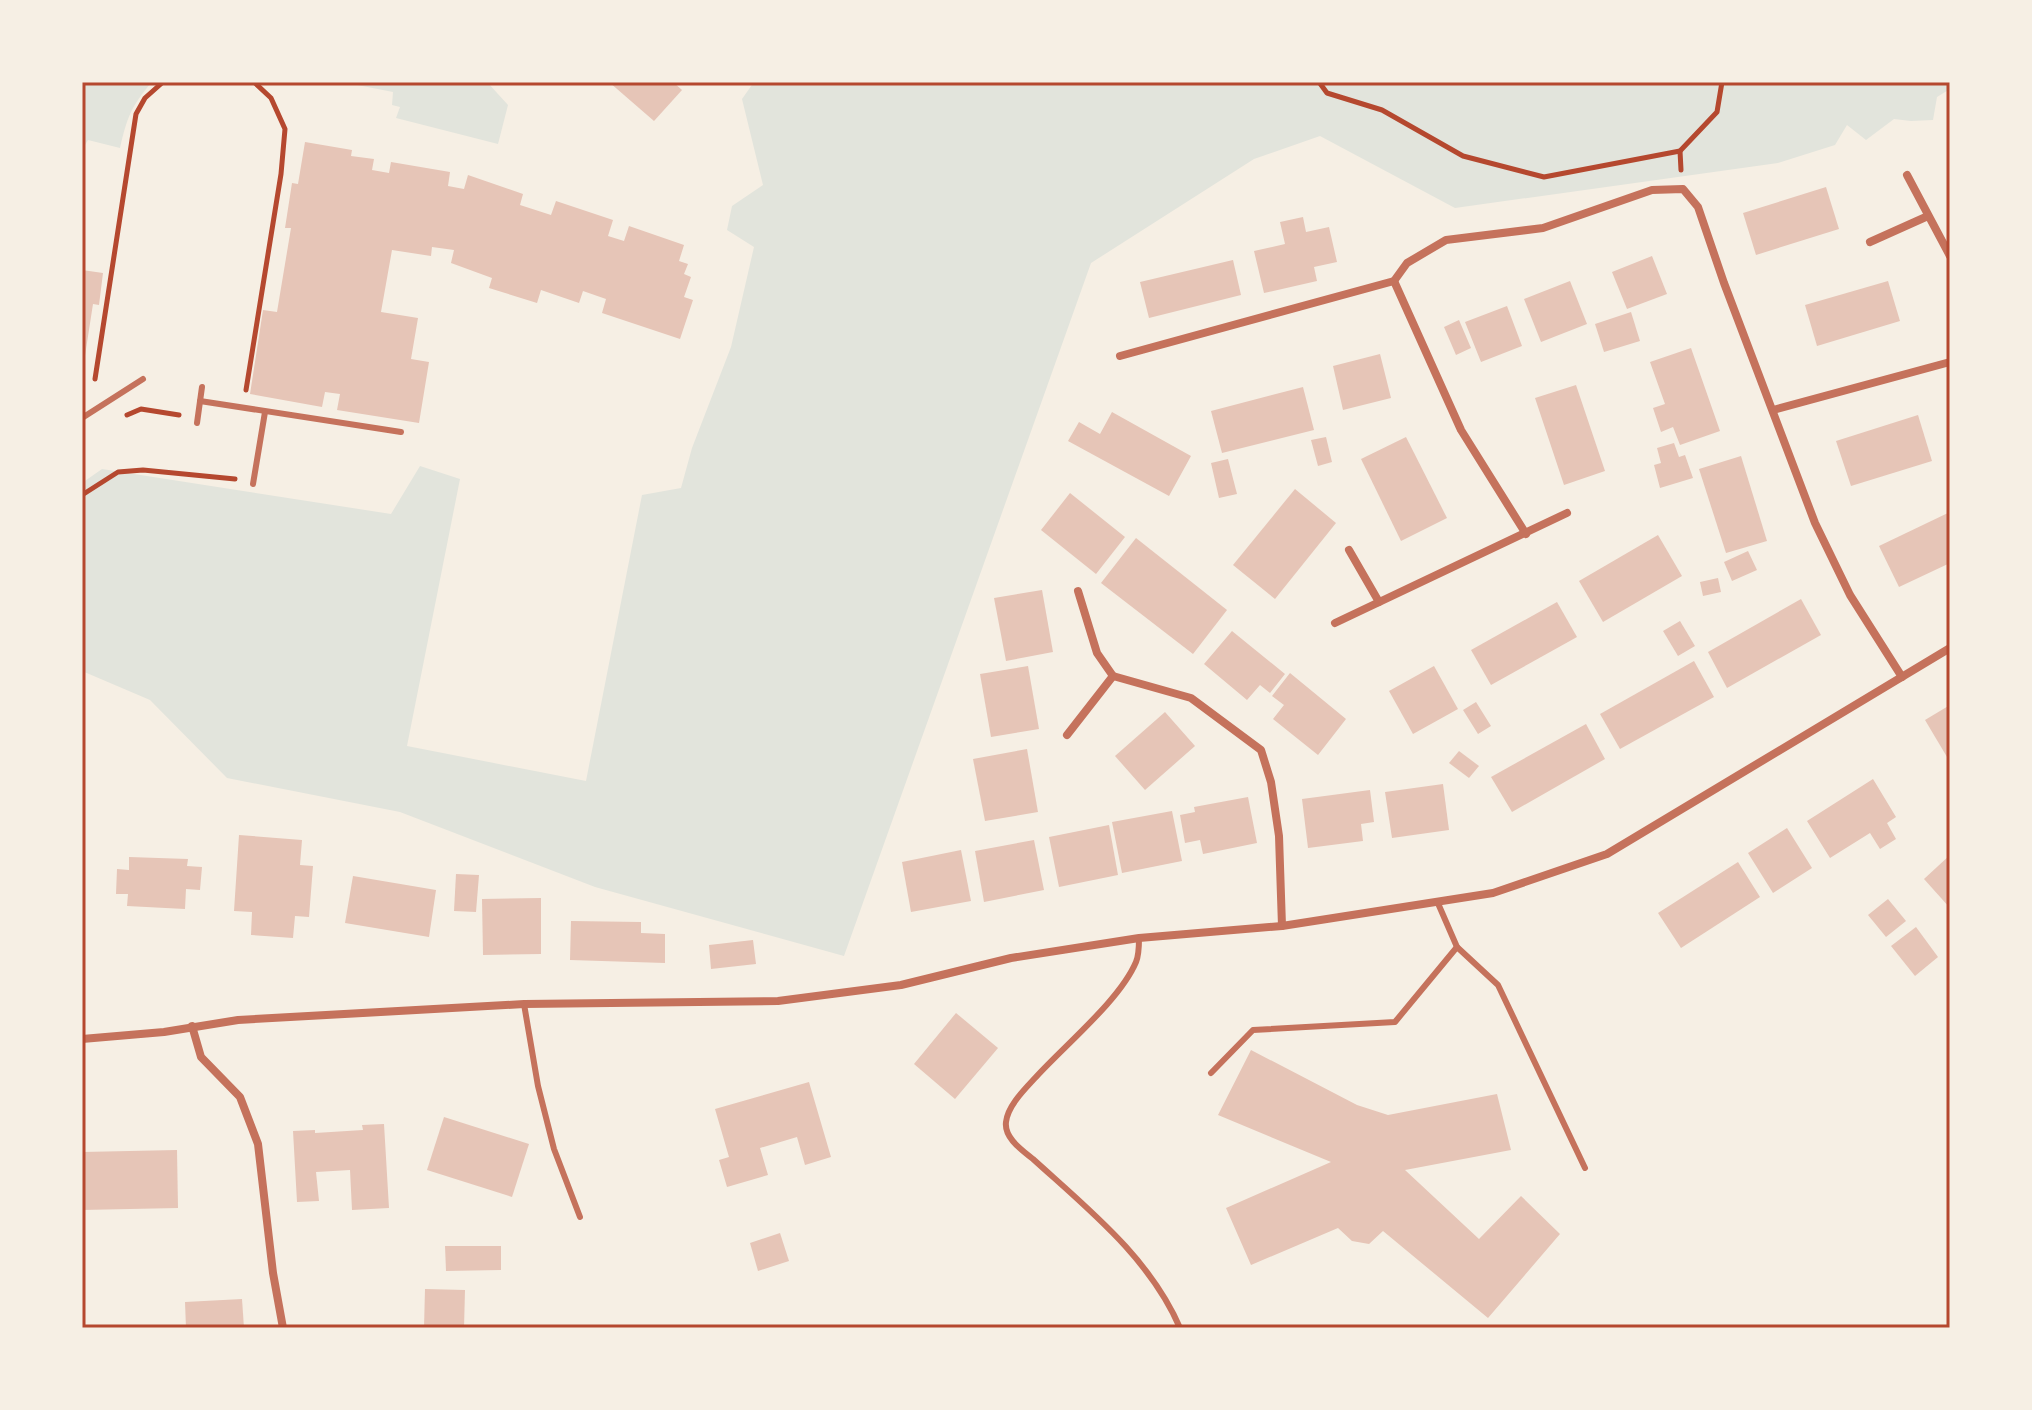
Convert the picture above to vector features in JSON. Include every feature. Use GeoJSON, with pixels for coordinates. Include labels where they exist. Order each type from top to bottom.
{"type":"FeatureCollection","features":[{"type":"Feature","properties":{"kind":"street"},"geometry":{"type":"LineString","coordinates":[[1907,175],[1950,256]]}},
{"type":"Feature","properties":{"kind":"street"},"geometry":{"type":"LineString","coordinates":[[1120,356],[1394,281],[1407,263],[1446,240],[1543,228],[1652,190],[1683,189],[1698,207],[1815,523],[1850,595],[1902,677]]}},
{"type":"Feature","properties":{"kind":"street"},"geometry":{"type":"LineString","coordinates":[[1870,242],[1928,216]]}},
{"type":"Feature","properties":{"kind":"street"},"geometry":{"type":"LineString","coordinates":[[1394,281],[1461,430],[1526,534]]}},
{"type":"Feature","properties":{"kind":"street"},"geometry":{"type":"LineString","coordinates":[[1773,410],[1950,362]]}},
{"type":"Feature","properties":{"kind":"street"},"geometry":{"type":"LineString","coordinates":[[1335,623],[1567,513]]}},
{"type":"Feature","properties":{"kind":"street"},"geometry":{"type":"LineString","coordinates":[[1349,550],[1379,602]]}},
{"type":"Feature","properties":{"kind":"street"},"geometry":{"type":"LineString","coordinates":[[1078,591],[1097,653],[1113,676],[1191,698],[1261,750],[1271,782],[1279,836],[1282,926]]}},
{"type":"Feature","properties":{"kind":"street"},"geometry":{"type":"LineString","coordinates":[[82,1039],[164,1032],[238,1020],[524,1004],[778,1001],[901,985],[1011,958],[1139,938],[1282,926],[1493,893],[1607,854],[1950,648]]}},
{"type":"Feature","properties":{"kind":"street"},"geometry":{"type":"LineString","coordinates":[[1067,735],[1113,676]]}},
{"type":"Feature","properties":{"kind":"street"},"geometry":{"type":"LineString","coordinates":[[192,1026],[201,1057],[240,1097],[258,1144],[273,1273],[283,1328]]}},
{"type":"Feature","properties":{"kind":"lane"},"geometry":{"type":"LineString","coordinates":[[82,418],[143,379]]}},
{"type":"Feature","properties":{"kind":"lane"},"geometry":{"type":"LineString","coordinates":[[197,423],[202,387]]}},
{"type":"Feature","properties":{"kind":"lane"},"geometry":{"type":"LineString","coordinates":[[200,401],[401,432]]}},
{"type":"Feature","properties":{"kind":"lane"},"geometry":{"type":"LineString","coordinates":[[253,484],[265,412]]}},
{"type":"Feature","properties":{"kind":"lane"},"geometry":{"type":"LineString","coordinates":[[1437,901],[1457,947],[1498,985],[1585,1168]]}},
{"type":"Feature","properties":{"kind":"lane"},"geometry":{"type":"LineString","coordinates":[[1139,938],[1137,961],[1113,997],[1038,1075],[1015,1102],[1006,1122],[1009,1138],[1071,1194],[1151,1274],[1180,1328]]}},
{"type":"Feature","properties":{"kind":"lane"},"geometry":{"type":"LineString","coordinates":[[1211,1073],[1253,1030],[1395,1022],[1457,947]]}},
{"type":"Feature","properties":{"kind":"lane"},"geometry":{"type":"LineString","coordinates":[[524,1004],[538,1086],[554,1149],[580,1217]]}},
{"type":"Feature","properties":{"kind":"path"},"geometry":{"type":"LineString","coordinates":[[95,379],[136,114],[145,98],[163,82]]}},
{"type":"Feature","properties":{"kind":"path"},"geometry":{"type":"LineString","coordinates":[[246,390],[281,174],[285,129],[271,98],[254,82]]}},
{"type":"Feature","properties":{"kind":"path"},"geometry":{"type":"LineString","coordinates":[[1319,82],[1327,93],[1382,110],[1463,156],[1544,177],[1680,151],[1717,112],[1722,82]]}},
{"type":"Feature","properties":{"kind":"path"},"geometry":{"type":"LineString","coordinates":[[125,416],[141,409],[184,416]]}},
{"type":"Feature","properties":{"kind":"path"},"geometry":{"type":"LineString","coordinates":[[82,495],[118,472],[143,470],[235,481],[237,470]]}},
{"type":"Feature","properties":{"kind":"shaded area"},"geometry":{"type":"Polygon","coordinates":[[[82,82],[152,82],[131,113],[120,148],[88,140],[82,150],[82,82]]]}},
{"type":"Feature","properties":{"kind":"shaded area"},"geometry":{"type":"Polygon","coordinates":[[[342,82],[487,82],[508,105],[498,144],[396,118],[400,107],[392,105],[393,92],[342,82]]]}},
{"type":"Feature","properties":{"kind":"shaded area"},"geometry":{"type":"Polygon","coordinates":[[[754,82],[1950,82],[1950,89],[1937,97],[1933,120],[1894,119],[1866,140],[1847,125],[1835,145],[1778,163],[1455,208],[1320,136],[1254,159],[1091,263],[844,956],[595,887],[400,812],[227,778],[150,700],[82,671],[82,483],[102,469],[391,514],[420,466],[460,479],[407,746],[586,781],[642,495],[681,488],[692,448],[731,347],[754,247],[727,230],[732,206],[763,185],[742,99],[754,82]]]}},
{"type":"Feature","properties":{"kind":"building"},"geometry":{"type":"Polygon","coordinates":[[[609,82],[673,82],[682,90],[654,121],[609,82]]]}},
{"type":"Feature","properties":{"kind":"building"},"geometry":{"type":"Polygon","coordinates":[[[305,142],[352,150],[351,156],[374,159],[372,170],[389,173],[391,162],[450,172],[448,186],[464,189],[468,175],[523,194],[520,205],[551,215],[556,201],[613,220],[608,236],[624,241],[629,226],[684,245],[679,261],[688,264],[684,274],[691,277],[684,297],[693,300],[680,339],[602,313],[606,299],[583,291],[579,303],[541,290],[537,303],[489,288],[492,278],[451,263],[454,250],[432,247],[431,256],[392,250],[381,312],[418,318],[411,359],[429,362],[419,423],[337,410],[340,394],[325,392],[322,407],[250,394],[263,310],[277,312],[291,228],[285,228],[292,183],[298,184],[305,142]]]}},
{"type":"Feature","properties":{"kind":"building"},"geometry":{"type":"Polygon","coordinates":[[[1826,187],[1839,229],[1756,255],[1743,213],[1826,187]]]}},
{"type":"Feature","properties":{"kind":"building"},"geometry":{"type":"Polygon","coordinates":[[[1303,217],[1306,232],[1329,227],[1337,262],[1314,267],[1317,281],[1264,293],[1254,251],[1285,244],[1280,222],[1303,217]]]}},
{"type":"Feature","properties":{"kind":"building"},"geometry":{"type":"Polygon","coordinates":[[[1652,256],[1667,294],[1627,309],[1612,272],[1652,256]]]}},
{"type":"Feature","properties":{"kind":"building"},"geometry":{"type":"Polygon","coordinates":[[[1233,260],[1241,295],[1149,318],[1140,282],[1233,260]]]}},
{"type":"Feature","properties":{"kind":"building"},"geometry":{"type":"Polygon","coordinates":[[[82,270],[103,273],[99,305],[93,304],[84,362],[82,270]]]}},
{"type":"Feature","properties":{"kind":"building"},"geometry":{"type":"Polygon","coordinates":[[[1570,281],[1587,324],[1541,342],[1524,299],[1570,281]]]}},
{"type":"Feature","properties":{"kind":"building"},"geometry":{"type":"Polygon","coordinates":[[[1888,281],[1900,321],[1817,346],[1805,305],[1888,281]]]}},
{"type":"Feature","properties":{"kind":"building"},"geometry":{"type":"Polygon","coordinates":[[[1507,306],[1522,346],[1481,362],[1465,322],[1507,306]]]}},
{"type":"Feature","properties":{"kind":"building"},"geometry":{"type":"Polygon","coordinates":[[[1631,312],[1640,341],[1604,352],[1595,324],[1631,312]]]}},
{"type":"Feature","properties":{"kind":"building"},"geometry":{"type":"Polygon","coordinates":[[[1459,320],[1471,348],[1456,355],[1444,327],[1459,320]]]}},
{"type":"Feature","properties":{"kind":"building"},"geometry":{"type":"Polygon","coordinates":[[[1691,348],[1720,431],[1680,445],[1673,427],[1661,432],[1653,408],[1665,404],[1650,362],[1691,348]]]}},
{"type":"Feature","properties":{"kind":"building"},"geometry":{"type":"Polygon","coordinates":[[[1380,354],[1391,398],[1343,410],[1333,366],[1380,354]]]}},
{"type":"Feature","properties":{"kind":"building"},"geometry":{"type":"Polygon","coordinates":[[[1576,385],[1605,471],[1564,485],[1535,398],[1576,385]]]}},
{"type":"Feature","properties":{"kind":"building"},"geometry":{"type":"Polygon","coordinates":[[[1303,387],[1314,430],[1222,453],[1211,411],[1303,387]]]}},
{"type":"Feature","properties":{"kind":"building"},"geometry":{"type":"Polygon","coordinates":[[[1112,412],[1191,456],[1169,496],[1068,441],[1079,422],[1100,434],[1112,412]]]}},
{"type":"Feature","properties":{"kind":"building"},"geometry":{"type":"Polygon","coordinates":[[[1918,415],[1932,461],[1851,486],[1836,441],[1918,415]]]}},
{"type":"Feature","properties":{"kind":"building"},"geometry":{"type":"Polygon","coordinates":[[[1326,437],[1332,462],[1318,466],[1311,440],[1326,437]]]}},
{"type":"Feature","properties":{"kind":"building"},"geometry":{"type":"Polygon","coordinates":[[[1406,437],[1447,518],[1401,541],[1361,459],[1406,437]]]}},
{"type":"Feature","properties":{"kind":"building"},"geometry":{"type":"Polygon","coordinates":[[[1674,443],[1679,457],[1685,455],[1693,478],[1660,488],[1654,465],[1661,463],[1657,448],[1674,443]]]}},
{"type":"Feature","properties":{"kind":"building"},"geometry":{"type":"Polygon","coordinates":[[[1741,456],[1767,541],[1726,553],[1699,469],[1741,456]]]}},
{"type":"Feature","properties":{"kind":"building"},"geometry":{"type":"Polygon","coordinates":[[[1228,459],[1237,494],[1219,498],[1211,463],[1228,459]]]}},
{"type":"Feature","properties":{"kind":"building"},"geometry":{"type":"Polygon","coordinates":[[[1295,489],[1336,523],[1275,599],[1233,565],[1295,489]]]}},
{"type":"Feature","properties":{"kind":"building"},"geometry":{"type":"Polygon","coordinates":[[[1070,493],[1125,537],[1096,574],[1041,530],[1070,493]]]}},
{"type":"Feature","properties":{"kind":"building"},"geometry":{"type":"Polygon","coordinates":[[[1950,512],[1950,563],[1899,587],[1879,546],[1950,512]]]}},
{"type":"Feature","properties":{"kind":"building"},"geometry":{"type":"Polygon","coordinates":[[[1658,535],[1682,576],[1603,622],[1579,581],[1658,535]]]}},
{"type":"Feature","properties":{"kind":"building"},"geometry":{"type":"Polygon","coordinates":[[[1136,538],[1227,610],[1193,654],[1101,583],[1136,538]]]}},
{"type":"Feature","properties":{"kind":"building"},"geometry":{"type":"Polygon","coordinates":[[[1748,551],[1757,570],[1732,581],[1724,562],[1748,551]]]}},
{"type":"Feature","properties":{"kind":"building"},"geometry":{"type":"Polygon","coordinates":[[[1718,578],[1721,592],[1703,596],[1700,582],[1718,578]]]}},
{"type":"Feature","properties":{"kind":"building"},"geometry":{"type":"Polygon","coordinates":[[[1042,590],[1053,652],[1006,661],[994,598],[1042,590]]]}},
{"type":"Feature","properties":{"kind":"building"},"geometry":{"type":"Polygon","coordinates":[[[1801,599],[1821,635],[1727,688],[1708,652],[1801,599]]]}},
{"type":"Feature","properties":{"kind":"building"},"geometry":{"type":"Polygon","coordinates":[[[1557,602],[1577,637],[1491,685],[1471,650],[1557,602]]]}},
{"type":"Feature","properties":{"kind":"building"},"geometry":{"type":"Polygon","coordinates":[[[1680,621],[1695,646],[1678,656],[1663,631],[1680,621]]]}},
{"type":"Feature","properties":{"kind":"building"},"geometry":{"type":"Polygon","coordinates":[[[1232,631],[1285,674],[1270,693],[1260,685],[1247,700],[1204,664],[1232,631]]]}},
{"type":"Feature","properties":{"kind":"building"},"geometry":{"type":"Polygon","coordinates":[[[1694,661],[1714,697],[1620,749],[1600,714],[1694,661]]]}},
{"type":"Feature","properties":{"kind":"building"},"geometry":{"type":"Polygon","coordinates":[[[1028,666],[1039,729],[991,737],[980,674],[1028,666]]]}},
{"type":"Feature","properties":{"kind":"building"},"geometry":{"type":"Polygon","coordinates":[[[1434,666],[1458,709],[1413,734],[1389,691],[1434,666]]]}},
{"type":"Feature","properties":{"kind":"building"},"geometry":{"type":"Polygon","coordinates":[[[1290,673],[1346,719],[1318,755],[1273,719],[1284,705],[1272,696],[1290,673]]]}},
{"type":"Feature","properties":{"kind":"building"},"geometry":{"type":"Polygon","coordinates":[[[1476,702],[1491,726],[1478,734],[1463,710],[1476,702]]]}},
{"type":"Feature","properties":{"kind":"building"},"geometry":{"type":"Polygon","coordinates":[[[1950,705],[1950,762],[1925,720],[1950,705]]]}},
{"type":"Feature","properties":{"kind":"building"},"geometry":{"type":"Polygon","coordinates":[[[1165,712],[1195,746],[1145,790],[1115,756],[1165,712]]]}},
{"type":"Feature","properties":{"kind":"building"},"geometry":{"type":"Polygon","coordinates":[[[1586,724],[1605,759],[1512,812],[1491,777],[1586,724]]]}},
{"type":"Feature","properties":{"kind":"building"},"geometry":{"type":"Polygon","coordinates":[[[1027,749],[1038,812],[985,821],[973,759],[1027,749]]]}},
{"type":"Feature","properties":{"kind":"building"},"geometry":{"type":"Polygon","coordinates":[[[1459,751],[1479,766],[1469,778],[1449,763],[1459,751]]]}},
{"type":"Feature","properties":{"kind":"building"},"geometry":{"type":"Polygon","coordinates":[[[1873,779],[1896,817],[1887,823],[1896,839],[1880,849],[1870,833],[1830,858],[1807,821],[1873,779]]]}},
{"type":"Feature","properties":{"kind":"building"},"geometry":{"type":"Polygon","coordinates":[[[1443,784],[1449,830],[1392,838],[1385,792],[1443,784]]]}},
{"type":"Feature","properties":{"kind":"building"},"geometry":{"type":"Polygon","coordinates":[[[1370,790],[1374,822],[1361,824],[1363,841],[1308,848],[1302,799],[1370,790]]]}},
{"type":"Feature","properties":{"kind":"building"},"geometry":{"type":"Polygon","coordinates":[[[1248,797],[1257,843],[1203,854],[1200,840],[1185,843],[1180,815],[1195,812],[1194,807],[1248,797]]]}},
{"type":"Feature","properties":{"kind":"building"},"geometry":{"type":"Polygon","coordinates":[[[1172,811],[1182,861],[1122,873],[1112,822],[1172,811]]]}},
{"type":"Feature","properties":{"kind":"building"},"geometry":{"type":"Polygon","coordinates":[[[1109,825],[1118,875],[1059,887],[1049,837],[1109,825]]]}},
{"type":"Feature","properties":{"kind":"building"},"geometry":{"type":"Polygon","coordinates":[[[1787,828],[1812,868],[1773,893],[1748,853],[1787,828]]]}},
{"type":"Feature","properties":{"kind":"building"},"geometry":{"type":"Polygon","coordinates":[[[239,835],[302,840],[300,865],[313,866],[309,917],[295,916],[293,938],[251,935],[252,912],[234,911],[239,835]]]}},
{"type":"Feature","properties":{"kind":"building"},"geometry":{"type":"Polygon","coordinates":[[[1034,840],[1044,890],[984,902],[975,851],[1034,840]]]}},
{"type":"Feature","properties":{"kind":"building"},"geometry":{"type":"Polygon","coordinates":[[[961,850],[971,901],[911,912],[902,862],[961,850]]]}},
{"type":"Feature","properties":{"kind":"building"},"geometry":{"type":"Polygon","coordinates":[[[1950,855],[1950,908],[1924,879],[1950,855]]]}},
{"type":"Feature","properties":{"kind":"building"},"geometry":{"type":"Polygon","coordinates":[[[129,857],[188,859],[187,866],[202,867],[200,890],[186,889],[185,909],[127,906],[128,894],[116,894],[117,869],[129,870],[129,857]]]}},
{"type":"Feature","properties":{"kind":"building"},"geometry":{"type":"Polygon","coordinates":[[[1738,862],[1760,897],[1681,948],[1658,913],[1738,862]]]}},
{"type":"Feature","properties":{"kind":"building"},"geometry":{"type":"Polygon","coordinates":[[[456,874],[479,875],[476,912],[454,911],[456,874]]]}},
{"type":"Feature","properties":{"kind":"building"},"geometry":{"type":"Polygon","coordinates":[[[353,876],[436,890],[429,937],[345,923],[353,876]]]}},
{"type":"Feature","properties":{"kind":"building"},"geometry":{"type":"Polygon","coordinates":[[[541,898],[541,954],[483,955],[482,899],[541,898]]]}},
{"type":"Feature","properties":{"kind":"building"},"geometry":{"type":"Polygon","coordinates":[[[1888,899],[1906,921],[1886,937],[1868,915],[1888,899]]]}},
{"type":"Feature","properties":{"kind":"building"},"geometry":{"type":"Polygon","coordinates":[[[571,921],[641,922],[641,933],[665,934],[665,963],[570,960],[571,921]]]}},
{"type":"Feature","properties":{"kind":"building"},"geometry":{"type":"Polygon","coordinates":[[[1916,927],[1938,957],[1915,976],[1891,946],[1916,927]]]}},
{"type":"Feature","properties":{"kind":"building"},"geometry":{"type":"Polygon","coordinates":[[[753,940],[756,964],[711,969],[709,945],[753,940]]]}},
{"type":"Feature","properties":{"kind":"building"},"geometry":{"type":"Polygon","coordinates":[[[956,1013],[998,1048],[955,1099],[914,1064],[956,1013]]]}},
{"type":"Feature","properties":{"kind":"building"},"geometry":{"type":"Polygon","coordinates":[[[1251,1050],[1357,1105],[1388,1115],[1497,1094],[1511,1150],[1405,1170],[1479,1239],[1521,1196],[1560,1234],[1488,1318],[1383,1231],[1369,1244],[1352,1241],[1338,1228],[1251,1265],[1226,1208],[1331,1162],[1218,1115],[1251,1050]]]}},
{"type":"Feature","properties":{"kind":"building"},"geometry":{"type":"Polygon","coordinates":[[[809,1082],[831,1157],[805,1165],[797,1137],[760,1148],[768,1175],[727,1187],[719,1160],[729,1157],[715,1109],[809,1082]]]}},
{"type":"Feature","properties":{"kind":"building"},"geometry":{"type":"Polygon","coordinates":[[[444,1117],[529,1144],[512,1197],[427,1170],[444,1117]]]}},
{"type":"Feature","properties":{"kind":"building"},"geometry":{"type":"Polygon","coordinates":[[[384,1124],[389,1208],[352,1210],[350,1170],[316,1172],[319,1201],[297,1202],[293,1131],[363,1130],[362,1125],[384,1124]]]}},
{"type":"Feature","properties":{"kind":"building"},"geometry":{"type":"Polygon","coordinates":[[[177,1150],[178,1208],[82,1210],[82,1152],[177,1150]]]}},
{"type":"Feature","properties":{"kind":"building"},"geometry":{"type":"Polygon","coordinates":[[[780,1233],[789,1261],[758,1271],[750,1243],[780,1233]]]}},
{"type":"Feature","properties":{"kind":"building"},"geometry":{"type":"Polygon","coordinates":[[[445,1246],[501,1246],[501,1270],[446,1271],[445,1246]]]}},
{"type":"Feature","properties":{"kind":"building"},"geometry":{"type":"Polygon","coordinates":[[[425,1289],[465,1290],[464,1328],[424,1328],[425,1289]]]}},
{"type":"Feature","properties":{"kind":"building"},"geometry":{"type":"Polygon","coordinates":[[[242,1299],[244,1328],[186,1328],[185,1302],[242,1299]]]}}]}
